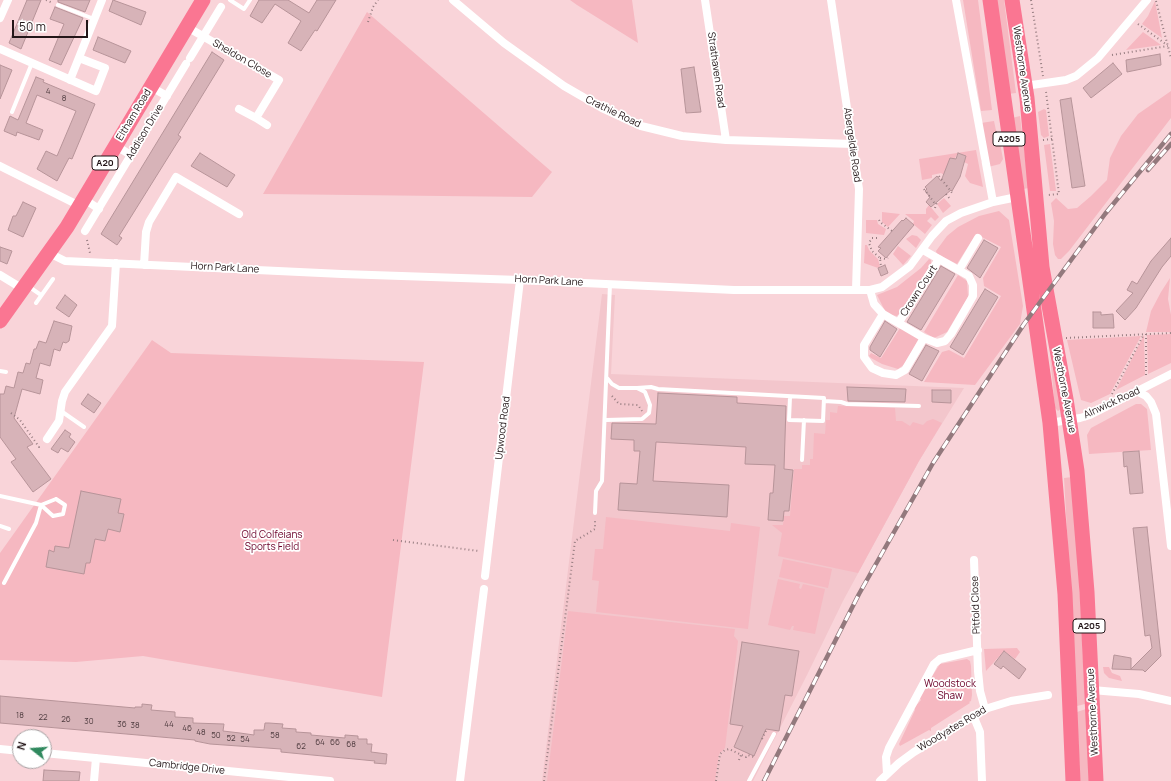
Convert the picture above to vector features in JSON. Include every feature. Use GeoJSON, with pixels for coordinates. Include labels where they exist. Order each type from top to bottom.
{"type":"FeatureCollection","features":[{"type":"Feature","properties":{"kind":"highway","name":"Eltham Road"},"geometry":{"type":"LineString","coordinates":[[0,321],[25,287],[82,202],[204,0]]}},
{"type":"Feature","properties":{"kind":"highway","name":"Westhorne Avenue"},"geometry":{"type":"LineString","coordinates":[[990,0],[1050,423],[1065,594],[1074,781]]}},
{"type":"Feature","properties":{"kind":"highway","name":"Westhorne Avenue"},"geometry":{"type":"LineString","coordinates":[[1012,0],[1025,86],[1042,267],[1051,324],[1070,420],[1077,471],[1084,548],[1096,781]]}},
{"type":"Feature","properties":{"kind":"street"},"geometry":{"type":"LineString","coordinates":[[0,18],[8,0]]}},
{"type":"Feature","properties":{"kind":"street"},"geometry":{"type":"LineString","coordinates":[[70,80],[102,0]]}},
{"type":"Feature","properties":{"kind":"street","name":"Crathie Road"},"geometry":{"type":"LineString","coordinates":[[453,0],[504,43],[564,86],[602,108],[641,126],[682,136],[726,140],[853,144]]}},
{"type":"Feature","properties":{"kind":"street","name":"Strathaven Road"},"geometry":{"type":"LineString","coordinates":[[705,0],[726,140]]}},
{"type":"Feature","properties":{"kind":"street","name":"Abergeldie Road"},"geometry":{"type":"LineString","coordinates":[[831,0],[859,189],[856,290]]}},
{"type":"Feature","properties":{"kind":"street"},"geometry":{"type":"LineString","coordinates":[[956,0],[992,202]]}},
{"type":"Feature","properties":{"kind":"street"},"geometry":{"type":"LineString","coordinates":[[1025,86],[1071,78],[1098,58],[1132,20],[1147,0]]}},
{"type":"Feature","properties":{"kind":"street","name":"Addison Drive"},"geometry":{"type":"LineString","coordinates":[[83,234],[221,7]]}},
{"type":"Feature","properties":{"kind":"street","name":"Sheldon Close"},"geometry":{"type":"LineString","coordinates":[[187,27],[279,80],[256,118]]}},
{"type":"Feature","properties":{"kind":"street"},"geometry":{"type":"LineString","coordinates":[[0,50],[96,91],[105,68],[79,58]]}},
{"type":"Feature","properties":{"kind":"street","name":"Addison Drive"},"geometry":{"type":"LineString","coordinates":[[151,87],[166,96]]}},
{"type":"Feature","properties":{"kind":"street"},"geometry":{"type":"LineString","coordinates":[[239,109],[267,125]]}},
{"type":"Feature","properties":{"kind":"street"},"geometry":{"type":"LineString","coordinates":[[116,146],[131,155]]}},
{"type":"Feature","properties":{"kind":"street"},"geometry":{"type":"LineString","coordinates":[[0,166],[99,208]]}},
{"type":"Feature","properties":{"kind":"street"},"geometry":{"type":"LineString","coordinates":[[144,265],[146,232],[149,222],[176,177],[240,214]]}},
{"type":"Feature","properties":{"kind":"street","name":"Horn Park Lane"},"geometry":{"type":"LineString","coordinates":[[48,253],[65,260],[91,262],[342,274],[520,280],[734,290],[870,290],[882,287],[899,276],[910,266],[932,236],[946,221],[961,213],[992,202],[1017,197]]}},
{"type":"Feature","properties":{"kind":"street"},"geometry":{"type":"LineString","coordinates":[[959,270],[978,238]]}},
{"type":"Feature","properties":{"kind":"street","name":"Crown Court"},"geometry":{"type":"LineString","coordinates":[[870,290],[874,304],[883,314],[924,338],[937,343],[945,341],[951,334],[973,296],[973,284],[969,276],[923,250]]}},
{"type":"Feature","properties":{"kind":"street","name":"Crown Court"},"geometry":{"type":"LineString","coordinates":[[899,322],[939,259]]}},
{"type":"Feature","properties":{"kind":"street"},"geometry":{"type":"LineString","coordinates":[[46,439],[59,421],[65,392],[112,326],[116,263]]}},
{"type":"Feature","properties":{"kind":"street"},"geometry":{"type":"LineString","coordinates":[[0,275],[25,287]]}},
{"type":"Feature","properties":{"kind":"street","name":"Upwood Road"},"geometry":{"type":"LineString","coordinates":[[485,576],[520,280]]}},
{"type":"Feature","properties":{"kind":"street"},"geometry":{"type":"LineString","coordinates":[[883,314],[864,345],[864,357],[872,368],[883,373],[896,375],[905,370],[924,338]]}},
{"type":"Feature","properties":{"kind":"street","name":"Alnwick Road"},"geometry":{"type":"LineString","coordinates":[[1050,423],[1090,415],[1171,374]]}},
{"type":"Feature","properties":{"kind":"street"},"geometry":{"type":"LineString","coordinates":[[1138,392],[1146,396],[1151,402],[1157,421],[1171,546]]}},
{"type":"Feature","properties":{"kind":"street","name":"Pitfold Close"},"geometry":{"type":"LineString","coordinates":[[974,560],[980,691],[985,709]]}},
{"type":"Feature","properties":{"kind":"street"},"geometry":{"type":"LineString","coordinates":[[460,781],[484,589]]}},
{"type":"Feature","properties":{"kind":"street"},"geometry":{"type":"LineString","coordinates":[[887,774],[886,757],[889,748],[932,667],[940,659],[978,650]]}},
{"type":"Feature","properties":{"kind":"street"},"geometry":{"type":"LineString","coordinates":[[1092,690],[1139,694],[1171,701]]}},
{"type":"Feature","properties":{"kind":"street","name":"Woodyates Road"},"geometry":{"type":"LineString","coordinates":[[880,781],[914,752],[973,715],[985,709],[1011,701],[1048,695]]}},
{"type":"Feature","properties":{"kind":"street"},"geometry":{"type":"LineString","coordinates":[[973,715],[980,732],[982,781]]}},
{"type":"Feature","properties":{"kind":"street"},"geometry":{"type":"LineString","coordinates":[[0,749],[12,750]]}},
{"type":"Feature","properties":{"kind":"street","name":"Cambridge Drive"},"geometry":{"type":"LineString","coordinates":[[52,754],[330,781]]}},
{"type":"Feature","properties":{"kind":"street"},"geometry":{"type":"LineString","coordinates":[[94,781],[96,758]]}},
{"type":"Feature","properties":{"kind":"lane"},"geometry":{"type":"LineString","coordinates":[[230,0],[244,9],[250,0]]}},
{"type":"Feature","properties":{"kind":"lane"},"geometry":{"type":"LineString","coordinates":[[58,5],[94,20]]}},
{"type":"Feature","properties":{"kind":"lane"},"geometry":{"type":"LineString","coordinates":[[12,112],[32,63]]}},
{"type":"Feature","properties":{"kind":"lane"},"geometry":{"type":"LineString","coordinates":[[36,303],[53,279]]}},
{"type":"Feature","properties":{"kind":"lane"},"geometry":{"type":"LineString","coordinates":[[595,513],[596,491],[602,481],[606,420],[610,284]]}},
{"type":"Feature","properties":{"kind":"lane"},"geometry":{"type":"LineString","coordinates":[[25,287],[41,296]]}},
{"type":"Feature","properties":{"kind":"lane"},"geometry":{"type":"LineString","coordinates":[[0,371],[6,372]]}},
{"type":"Feature","properties":{"kind":"lane"},"geometry":{"type":"LineString","coordinates":[[607,378],[612,384],[620,388],[651,387],[658,389],[824,398],[824,401],[841,402],[847,404],[920,406]]}},
{"type":"Feature","properties":{"kind":"lane"},"geometry":{"type":"LineString","coordinates":[[606,420],[638,420],[646,416],[650,405],[645,392],[637,388]]}},
{"type":"Feature","properties":{"kind":"lane"},"geometry":{"type":"LineString","coordinates":[[647,396],[650,392],[658,389]]}},
{"type":"Feature","properties":{"kind":"lane"},"geometry":{"type":"LineString","coordinates":[[790,396],[789,420],[823,421],[824,401]]}},
{"type":"Feature","properties":{"kind":"lane"},"geometry":{"type":"LineString","coordinates":[[61,411],[84,427]]}},
{"type":"Feature","properties":{"kind":"lane"},"geometry":{"type":"LineString","coordinates":[[802,460],[804,420]]}},
{"type":"Feature","properties":{"kind":"lane"},"geometry":{"type":"LineString","coordinates":[[0,496],[41,505],[53,516],[63,514],[65,505],[56,499],[41,505]]}},
{"type":"Feature","properties":{"kind":"lane"},"geometry":{"type":"LineString","coordinates":[[4,583],[36,523],[41,505]]}},
{"type":"Feature","properties":{"kind":"lane"},"geometry":{"type":"LineString","coordinates":[[0,526],[9,529]]}},
{"type":"Feature","properties":{"kind":"lane"},"geometry":{"type":"LineString","coordinates":[[750,781],[774,734]]}},
{"type":"Feature","properties":{"kind":"path"},"geometry":{"type":"LineString","coordinates":[[368,22],[373,7],[378,0]]}},
{"type":"Feature","properties":{"kind":"path","name":"Westhorne Avenue"},"geometry":{"type":"LineString","coordinates":[[1031,0],[1059,194]]}},
{"type":"Feature","properties":{"kind":"path"},"geometry":{"type":"LineString","coordinates":[[1156,0],[1171,58]]}},
{"type":"Feature","properties":{"kind":"path"},"geometry":{"type":"LineString","coordinates":[[1132,20],[1168,46]]}},
{"type":"Feature","properties":{"kind":"path"},"geometry":{"type":"LineString","coordinates":[[1098,58],[1168,46]]}},
{"type":"Feature","properties":{"kind":"path"},"geometry":{"type":"LineString","coordinates":[[939,176],[953,194]]}},
{"type":"Feature","properties":{"kind":"path"},"geometry":{"type":"LineString","coordinates":[[924,189],[936,203],[936,208]]}},
{"type":"Feature","properties":{"kind":"path"},"geometry":{"type":"LineString","coordinates":[[946,194],[950,199]]}},
{"type":"Feature","properties":{"kind":"path"},"geometry":{"type":"LineString","coordinates":[[879,220],[892,231]]}},
{"type":"Feature","properties":{"kind":"path"},"geometry":{"type":"LineString","coordinates":[[83,234],[88,240],[91,262]]}},
{"type":"Feature","properties":{"kind":"path"},"geometry":{"type":"LineString","coordinates":[[876,238],[872,238],[869,243],[872,251],[880,258],[888,258]]}},
{"type":"Feature","properties":{"kind":"path"},"geometry":{"type":"LineString","coordinates":[[880,258],[881,267]]}},
{"type":"Feature","properties":{"kind":"path"},"geometry":{"type":"LineString","coordinates":[[1062,338],[1171,333]]}},
{"type":"Feature","properties":{"kind":"path"},"geometry":{"type":"LineString","coordinates":[[1145,334],[1146,379]]}},
{"type":"Feature","properties":{"kind":"path"},"geometry":{"type":"LineString","coordinates":[[1112,397],[1112,394],[1145,334]]}},
{"type":"Feature","properties":{"kind":"path"},"geometry":{"type":"LineString","coordinates":[[607,389],[619,404],[638,405],[646,416]]}},
{"type":"Feature","properties":{"kind":"path"},"geometry":{"type":"LineString","coordinates":[[11,413],[20,420],[39,447],[46,439]]}},
{"type":"Feature","properties":{"kind":"path"},"geometry":{"type":"LineString","coordinates":[[544,781],[575,542],[595,528],[595,513]]}},
{"type":"Feature","properties":{"kind":"path"},"geometry":{"type":"LineString","coordinates":[[393,540],[487,552]]}},
{"type":"Feature","properties":{"kind":"path"},"geometry":{"type":"LineString","coordinates":[[762,740],[766,731]]}},
{"type":"Feature","properties":{"kind":"path"},"geometry":{"type":"LineString","coordinates":[[716,781],[720,754],[729,749],[741,755],[754,757],[757,752]]}},
{"type":"Feature","properties":{"kind":"path"},"geometry":{"type":"LineString","coordinates":[[739,760],[741,755]]}},
{"type":"Feature","properties":{"kind":"shaded area"},"geometry":{"type":"Polygon","coordinates":[[[602,294],[615,295],[611,374],[964,388],[919,461],[843,601],[753,781],[542,781],[602,294]]]}},
{"type":"Feature","properties":{"kind":"green space"},"geometry":{"type":"Polygon","coordinates":[[[570,0],[632,0],[638,43],[577,5],[570,0]]]}},
{"type":"Feature","properties":{"kind":"green space"},"geometry":{"type":"Polygon","coordinates":[[[963,0],[978,0],[992,110],[981,111],[963,0]]]}},
{"type":"Feature","properties":{"kind":"green space"},"geometry":{"type":"Polygon","coordinates":[[[995,0],[1004,0],[1016,93],[1008,94],[995,0]]]}},
{"type":"Feature","properties":{"kind":"green space"},"geometry":{"type":"Polygon","coordinates":[[[1155,1],[1162,38],[1142,24],[1148,16],[1155,1]]]}},
{"type":"Feature","properties":{"kind":"green space"},"geometry":{"type":"Polygon","coordinates":[[[367,12],[552,172],[532,197],[263,194],[367,12]]]}},
{"type":"Feature","properties":{"kind":"green space"},"geometry":{"type":"Polygon","coordinates":[[[1143,32],[1161,45],[1126,50],[1143,32]]]}},
{"type":"Feature","properties":{"kind":"green space"},"geometry":{"type":"Polygon","coordinates":[[[1171,91],[1171,118],[1069,251],[1061,259],[1058,259],[1055,255],[1053,244],[1054,221],[1051,203],[1056,198],[1068,209],[1077,208],[1091,196],[1107,180],[1110,158],[1121,136],[1138,114],[1171,91]]]}},
{"type":"Feature","properties":{"kind":"green space"},"geometry":{"type":"Polygon","coordinates":[[[1044,109],[1046,110],[1049,136],[1044,138],[1041,135],[1038,112],[1044,109]]]}},
{"type":"Feature","properties":{"kind":"green space"},"geometry":{"type":"Polygon","coordinates":[[[1020,116],[1029,188],[1023,189],[1012,118],[1020,116]]]}},
{"type":"Feature","properties":{"kind":"green space"},"geometry":{"type":"Polygon","coordinates":[[[994,121],[1003,159],[1000,164],[988,167],[983,165],[981,160],[981,123],[994,121]]]}},
{"type":"Feature","properties":{"kind":"green space"},"geometry":{"type":"Polygon","coordinates":[[[1050,144],[1056,191],[1050,191],[1044,145],[1050,144]]]}},
{"type":"Feature","properties":{"kind":"green space"},"geometry":{"type":"Polygon","coordinates":[[[976,150],[983,187],[970,183],[967,179],[965,176],[968,164],[964,162],[966,156],[958,153],[948,178],[941,173],[932,175],[932,178],[922,180],[919,159],[976,150]]]}},
{"type":"Feature","properties":{"kind":"green space"},"geometry":{"type":"Polygon","coordinates":[[[944,198],[951,206],[943,213],[937,204],[944,198]]]}},
{"type":"Feature","properties":{"kind":"green space"},"geometry":{"type":"Polygon","coordinates":[[[929,205],[939,217],[935,221],[931,217],[927,221],[932,225],[925,234],[913,224],[914,221],[905,214],[926,214],[926,209],[929,205]]]}},
{"type":"Feature","properties":{"kind":"green space"},"geometry":{"type":"Polygon","coordinates":[[[999,211],[1009,220],[1023,306],[1020,324],[975,385],[924,382],[942,352],[949,350],[964,358],[1001,296],[984,286],[983,278],[1001,247],[976,234],[957,264],[937,254],[936,251],[947,236],[958,227],[979,216],[999,211]]]}},
{"type":"Feature","properties":{"kind":"green space"},"geometry":{"type":"Polygon","coordinates":[[[882,212],[900,214],[888,227],[882,222],[882,212]]]}},
{"type":"Feature","properties":{"kind":"green space"},"geometry":{"type":"Polygon","coordinates":[[[866,220],[877,220],[878,224],[886,229],[884,235],[866,233],[866,220]]]}},
{"type":"Feature","properties":{"kind":"green space"},"geometry":{"type":"Polygon","coordinates":[[[912,235],[917,236],[921,240],[916,248],[906,239],[912,235]]]}},
{"type":"Feature","properties":{"kind":"green space"},"geometry":{"type":"Polygon","coordinates":[[[865,245],[867,245],[869,250],[878,259],[880,267],[878,268],[864,263],[865,245]]]}},
{"type":"Feature","properties":{"kind":"green space"},"geometry":{"type":"Polygon","coordinates":[[[898,246],[911,256],[903,265],[893,254],[898,246]]]}},
{"type":"Feature","properties":{"kind":"green space"},"geometry":{"type":"Polygon","coordinates":[[[929,259],[931,260],[931,268],[899,314],[897,316],[890,315],[885,311],[877,295],[897,287],[921,268],[929,259]]]}},
{"type":"Feature","properties":{"kind":"green space"},"geometry":{"type":"Polygon","coordinates":[[[958,275],[967,281],[968,297],[947,332],[934,338],[924,332],[958,275]]]}},
{"type":"Feature","properties":{"kind":"green space"},"geometry":{"type":"Polygon","coordinates":[[[1170,278],[1168,299],[1171,315],[1171,332],[1146,332],[1151,311],[1170,278]]]}},
{"type":"Feature","properties":{"kind":"green space"},"geometry":{"type":"Polygon","coordinates":[[[900,328],[919,338],[905,364],[898,369],[882,364],[869,356],[871,353],[881,358],[900,328]]]}},
{"type":"Feature","properties":{"kind":"green space"},"geometry":{"type":"Polygon","coordinates":[[[1171,334],[1171,363],[1148,374],[1147,335],[1171,334]]]}},
{"type":"Feature","properties":{"kind":"green space"},"geometry":{"type":"Polygon","coordinates":[[[1144,335],[1145,375],[1116,390],[1144,335]]]}},
{"type":"Feature","properties":{"kind":"green space"},"geometry":{"type":"Polygon","coordinates":[[[1141,336],[1110,394],[1091,403],[1081,400],[1067,340],[1141,336]]]}},
{"type":"Feature","properties":{"kind":"green space","name":"Old Colfeians Sports Field"},"geometry":{"type":"Polygon","coordinates":[[[152,340],[171,353],[424,362],[382,697],[143,656],[76,662],[0,660],[0,553],[152,340]]]}},
{"type":"Feature","properties":{"kind":"green space"},"geometry":{"type":"Polygon","coordinates":[[[1050,356],[1061,409],[1058,411],[1055,408],[1050,356]]]}},
{"type":"Feature","properties":{"kind":"green space"},"geometry":{"type":"Polygon","coordinates":[[[1136,404],[1141,404],[1147,409],[1151,450],[1089,454],[1087,435],[1091,428],[1136,404]]]}},
{"type":"Feature","properties":{"kind":"green space"},"geometry":{"type":"Polygon","coordinates":[[[838,406],[895,408],[896,421],[902,421],[910,426],[913,422],[923,425],[927,421],[933,419],[942,423],[919,461],[858,573],[778,556],[782,533],[772,525],[783,525],[784,516],[790,516],[794,469],[802,469],[802,465],[810,465],[810,459],[813,459],[814,433],[825,434],[826,420],[830,420],[830,412],[837,413],[838,406]]]}},
{"type":"Feature","properties":{"kind":"green space"},"geometry":{"type":"Polygon","coordinates":[[[1072,477],[1078,555],[1085,704],[1077,706],[1064,478],[1072,477]]]}},
{"type":"Feature","properties":{"kind":"green space"},"geometry":{"type":"Polygon","coordinates":[[[606,517],[730,531],[731,523],[760,527],[748,629],[596,612],[599,581],[592,580],[595,549],[603,549],[606,517]]]}},
{"type":"Feature","properties":{"kind":"green space"},"geometry":{"type":"Polygon","coordinates":[[[783,559],[832,569],[828,588],[779,577],[783,559]]]}},
{"type":"Feature","properties":{"kind":"green space"},"geometry":{"type":"Polygon","coordinates":[[[778,579],[800,584],[799,588],[801,589],[803,584],[825,589],[815,634],[793,630],[794,626],[792,626],[790,630],[768,625],[778,579]]]}},
{"type":"Feature","properties":{"kind":"green space"},"geometry":{"type":"Polygon","coordinates":[[[568,611],[735,629],[734,636],[738,641],[725,748],[719,754],[715,781],[547,781],[568,611]]]}},
{"type":"Feature","properties":{"kind":"green space"},"geometry":{"type":"Polygon","coordinates":[[[1017,648],[1020,652],[1015,659],[1004,651],[986,671],[984,649],[1017,648]]]}},
{"type":"Feature","properties":{"kind":"green space","name":"Woodstock Shaw"},"geometry":{"type":"Polygon","coordinates":[[[967,659],[970,661],[971,666],[972,695],[971,701],[969,702],[970,703],[931,728],[931,731],[929,730],[900,746],[899,744],[915,710],[914,708],[921,700],[919,697],[940,664],[967,659]]]}},
{"type":"Feature","properties":{"kind":"green space"},"geometry":{"type":"Polygon","coordinates":[[[1103,667],[1109,667],[1112,673],[1120,676],[1122,681],[1109,678],[1104,673],[1103,667]]]}},
{"type":"Feature","properties":{"kind":"green space"},"geometry":{"type":"Polygon","coordinates":[[[1086,709],[1089,781],[1080,781],[1077,712],[1086,709]]]}},
{"type":"Feature","properties":{"kind":"building"},"geometry":{"type":"Polygon","coordinates":[[[27,0],[41,0],[21,49],[9,43],[27,0]]]}},
{"type":"Feature","properties":{"kind":"building"},"geometry":{"type":"Polygon","coordinates":[[[58,0],[90,0],[85,12],[58,2],[58,0]]]}},
{"type":"Feature","properties":{"kind":"building"},"geometry":{"type":"Polygon","coordinates":[[[113,0],[146,12],[141,25],[109,11],[113,0]]]}},
{"type":"Feature","properties":{"kind":"building"},"geometry":{"type":"Polygon","coordinates":[[[259,0],[288,0],[309,13],[317,0],[336,0],[317,31],[315,30],[301,51],[288,43],[301,21],[275,4],[262,23],[250,16],[259,0]]]}},
{"type":"Feature","properties":{"kind":"building"},"geometry":{"type":"Polygon","coordinates":[[[55,7],[83,18],[61,65],[49,60],[64,24],[50,19],[55,7]]]}},
{"type":"Feature","properties":{"kind":"building"},"geometry":{"type":"Polygon","coordinates":[[[98,37],[131,51],[125,63],[93,50],[98,37]]]}},
{"type":"Feature","properties":{"kind":"building"},"geometry":{"type":"Polygon","coordinates":[[[212,52],[224,60],[178,135],[181,137],[119,236],[122,238],[117,245],[101,234],[212,52]]]}},
{"type":"Feature","properties":{"kind":"building"},"geometry":{"type":"Polygon","coordinates":[[[1160,54],[1161,65],[1127,72],[1126,60],[1160,54]]]}},
{"type":"Feature","properties":{"kind":"building"},"geometry":{"type":"Polygon","coordinates":[[[1113,63],[1122,74],[1091,98],[1083,88],[1113,63]]]}},
{"type":"Feature","properties":{"kind":"building"},"geometry":{"type":"Polygon","coordinates":[[[0,65],[12,70],[0,99],[0,65]]]}},
{"type":"Feature","properties":{"kind":"building"},"geometry":{"type":"Polygon","coordinates":[[[694,67],[701,112],[686,113],[681,69],[694,67]]]}},
{"type":"Feature","properties":{"kind":"building"},"geometry":{"type":"Polygon","coordinates":[[[36,77],[44,80],[43,82],[95,104],[72,159],[69,158],[57,181],[37,169],[46,151],[57,156],[76,111],[37,95],[26,123],[43,130],[39,140],[17,132],[16,136],[4,131],[10,116],[18,120],[36,77]]]}},
{"type":"Feature","properties":{"kind":"building"},"geometry":{"type":"Polygon","coordinates":[[[1071,98],[1085,186],[1072,188],[1060,100],[1071,98]]]}},
{"type":"Feature","properties":{"kind":"building"},"geometry":{"type":"Polygon","coordinates":[[[200,153],[235,175],[227,187],[191,166],[200,153]]]}},
{"type":"Feature","properties":{"kind":"building"},"geometry":{"type":"Polygon","coordinates":[[[958,153],[966,156],[960,177],[952,191],[951,190],[931,207],[926,202],[930,197],[925,191],[927,189],[925,187],[937,176],[941,181],[950,158],[956,159],[958,153]]]}},
{"type":"Feature","properties":{"kind":"building"},"geometry":{"type":"Polygon","coordinates":[[[23,202],[36,208],[23,237],[8,230],[13,216],[16,216],[23,202]]]}},
{"type":"Feature","properties":{"kind":"building"},"geometry":{"type":"Polygon","coordinates":[[[906,218],[914,225],[886,258],[878,251],[881,248],[878,247],[902,220],[903,221],[906,218]]]}},
{"type":"Feature","properties":{"kind":"building"},"geometry":{"type":"Polygon","coordinates":[[[1171,238],[1171,256],[1162,267],[1136,308],[1125,320],[1116,311],[1133,293],[1127,290],[1132,281],[1137,284],[1151,261],[1171,238]]]}},
{"type":"Feature","properties":{"kind":"building"},"geometry":{"type":"Polygon","coordinates":[[[984,240],[998,248],[980,278],[967,268],[984,240]]]}},
{"type":"Feature","properties":{"kind":"building"},"geometry":{"type":"Polygon","coordinates":[[[0,247],[12,251],[7,264],[0,261],[0,247]]]}},
{"type":"Feature","properties":{"kind":"building"},"geometry":{"type":"Polygon","coordinates":[[[885,265],[888,273],[881,276],[878,268],[885,265]]]}},
{"type":"Feature","properties":{"kind":"building"},"geometry":{"type":"Polygon","coordinates":[[[941,266],[955,274],[921,330],[907,322],[941,266]]]}},
{"type":"Feature","properties":{"kind":"building"},"geometry":{"type":"Polygon","coordinates":[[[985,289],[998,297],[963,355],[950,347],[985,289]]]}},
{"type":"Feature","properties":{"kind":"building"},"geometry":{"type":"Polygon","coordinates":[[[65,295],[77,305],[69,317],[56,308],[65,295]]]}},
{"type":"Feature","properties":{"kind":"building"},"geometry":{"type":"Polygon","coordinates":[[[1093,312],[1101,312],[1101,315],[1113,314],[1114,328],[1093,328],[1093,312]]]}},
{"type":"Feature","properties":{"kind":"building"},"geometry":{"type":"Polygon","coordinates":[[[54,321],[72,326],[69,341],[66,343],[63,342],[60,351],[54,349],[50,366],[40,363],[36,378],[43,380],[40,394],[22,389],[14,418],[33,444],[27,447],[51,479],[33,492],[11,462],[16,459],[0,437],[0,394],[4,394],[6,386],[14,388],[18,372],[23,373],[26,363],[30,364],[34,349],[36,349],[39,341],[46,343],[54,321]]]}},
{"type":"Feature","properties":{"kind":"building"},"geometry":{"type":"Polygon","coordinates":[[[885,321],[897,329],[880,357],[870,350],[870,347],[885,321]]]}},
{"type":"Feature","properties":{"kind":"building"},"geometry":{"type":"Polygon","coordinates":[[[926,345],[939,351],[922,381],[909,374],[926,345]]]}},
{"type":"Feature","properties":{"kind":"building"},"geometry":{"type":"Polygon","coordinates":[[[847,387],[906,389],[905,402],[848,401],[847,387]]]}},
{"type":"Feature","properties":{"kind":"building"},"geometry":{"type":"Polygon","coordinates":[[[932,390],[951,390],[951,403],[932,402],[932,390]]]}},
{"type":"Feature","properties":{"kind":"building"},"geometry":{"type":"Polygon","coordinates":[[[658,393],[737,397],[737,403],[786,406],[784,469],[793,470],[789,511],[784,511],[783,521],[768,520],[770,493],[773,493],[775,465],[745,464],[746,447],[656,442],[653,481],[729,485],[727,517],[618,510],[620,483],[637,484],[640,451],[634,451],[634,440],[611,439],[612,423],[656,424],[658,393]]]}},
{"type":"Feature","properties":{"kind":"building"},"geometry":{"type":"Polygon","coordinates":[[[88,394],[101,403],[94,413],[81,404],[88,394]]]}},
{"type":"Feature","properties":{"kind":"building"},"geometry":{"type":"Polygon","coordinates":[[[65,430],[71,434],[69,437],[75,442],[68,452],[61,448],[58,453],[51,449],[65,430]]]}},
{"type":"Feature","properties":{"kind":"building"},"geometry":{"type":"Polygon","coordinates":[[[1139,451],[1143,493],[1130,494],[1127,466],[1124,467],[1123,452],[1139,451]]]}},
{"type":"Feature","properties":{"kind":"building"},"geometry":{"type":"Polygon","coordinates":[[[81,491],[121,499],[118,513],[124,514],[120,532],[108,529],[105,541],[95,539],[90,563],[86,563],[84,574],[46,567],[49,550],[54,552],[55,546],[69,548],[81,491]]]}},
{"type":"Feature","properties":{"kind":"building"},"geometry":{"type":"Polygon","coordinates":[[[1147,527],[1161,656],[1145,672],[1143,670],[1112,669],[1114,655],[1131,658],[1131,669],[1152,648],[1150,635],[1145,636],[1133,528],[1147,527]]]}},
{"type":"Feature","properties":{"kind":"building"},"geometry":{"type":"Polygon","coordinates":[[[742,642],[799,651],[792,696],[785,695],[779,731],[766,729],[754,756],[734,747],[743,726],[730,724],[742,642]]]}},
{"type":"Feature","properties":{"kind":"building"},"geometry":{"type":"Polygon","coordinates":[[[1004,651],[1026,669],[1019,679],[1003,666],[1001,669],[994,664],[1004,651]]]}},
{"type":"Feature","properties":{"kind":"building"},"geometry":{"type":"Polygon","coordinates":[[[0,696],[135,708],[142,707],[142,704],[152,705],[151,710],[175,712],[175,717],[193,718],[193,723],[224,724],[223,731],[254,735],[254,730],[264,730],[265,723],[269,723],[283,724],[282,728],[296,729],[296,732],[311,733],[311,735],[345,738],[345,735],[358,736],[358,739],[367,739],[367,744],[372,744],[371,752],[387,754],[386,764],[374,763],[375,761],[281,752],[281,749],[210,744],[195,740],[0,723],[0,696]]]}},
{"type":"Feature","properties":{"kind":"building"},"geometry":{"type":"Polygon","coordinates":[[[44,770],[80,772],[79,781],[43,781],[44,770]]]}},
{"type":"Feature","properties":{"kind":"railway"},"geometry":{"type":"LineString","coordinates":[[764,781],[859,594],[933,463],[1024,324],[1105,214],[1171,134]]}},
{"type":"Feature","properties":{"kind":"railway"},"geometry":{"type":"LineString","coordinates":[[1148,170],[1171,144]]}}]}
